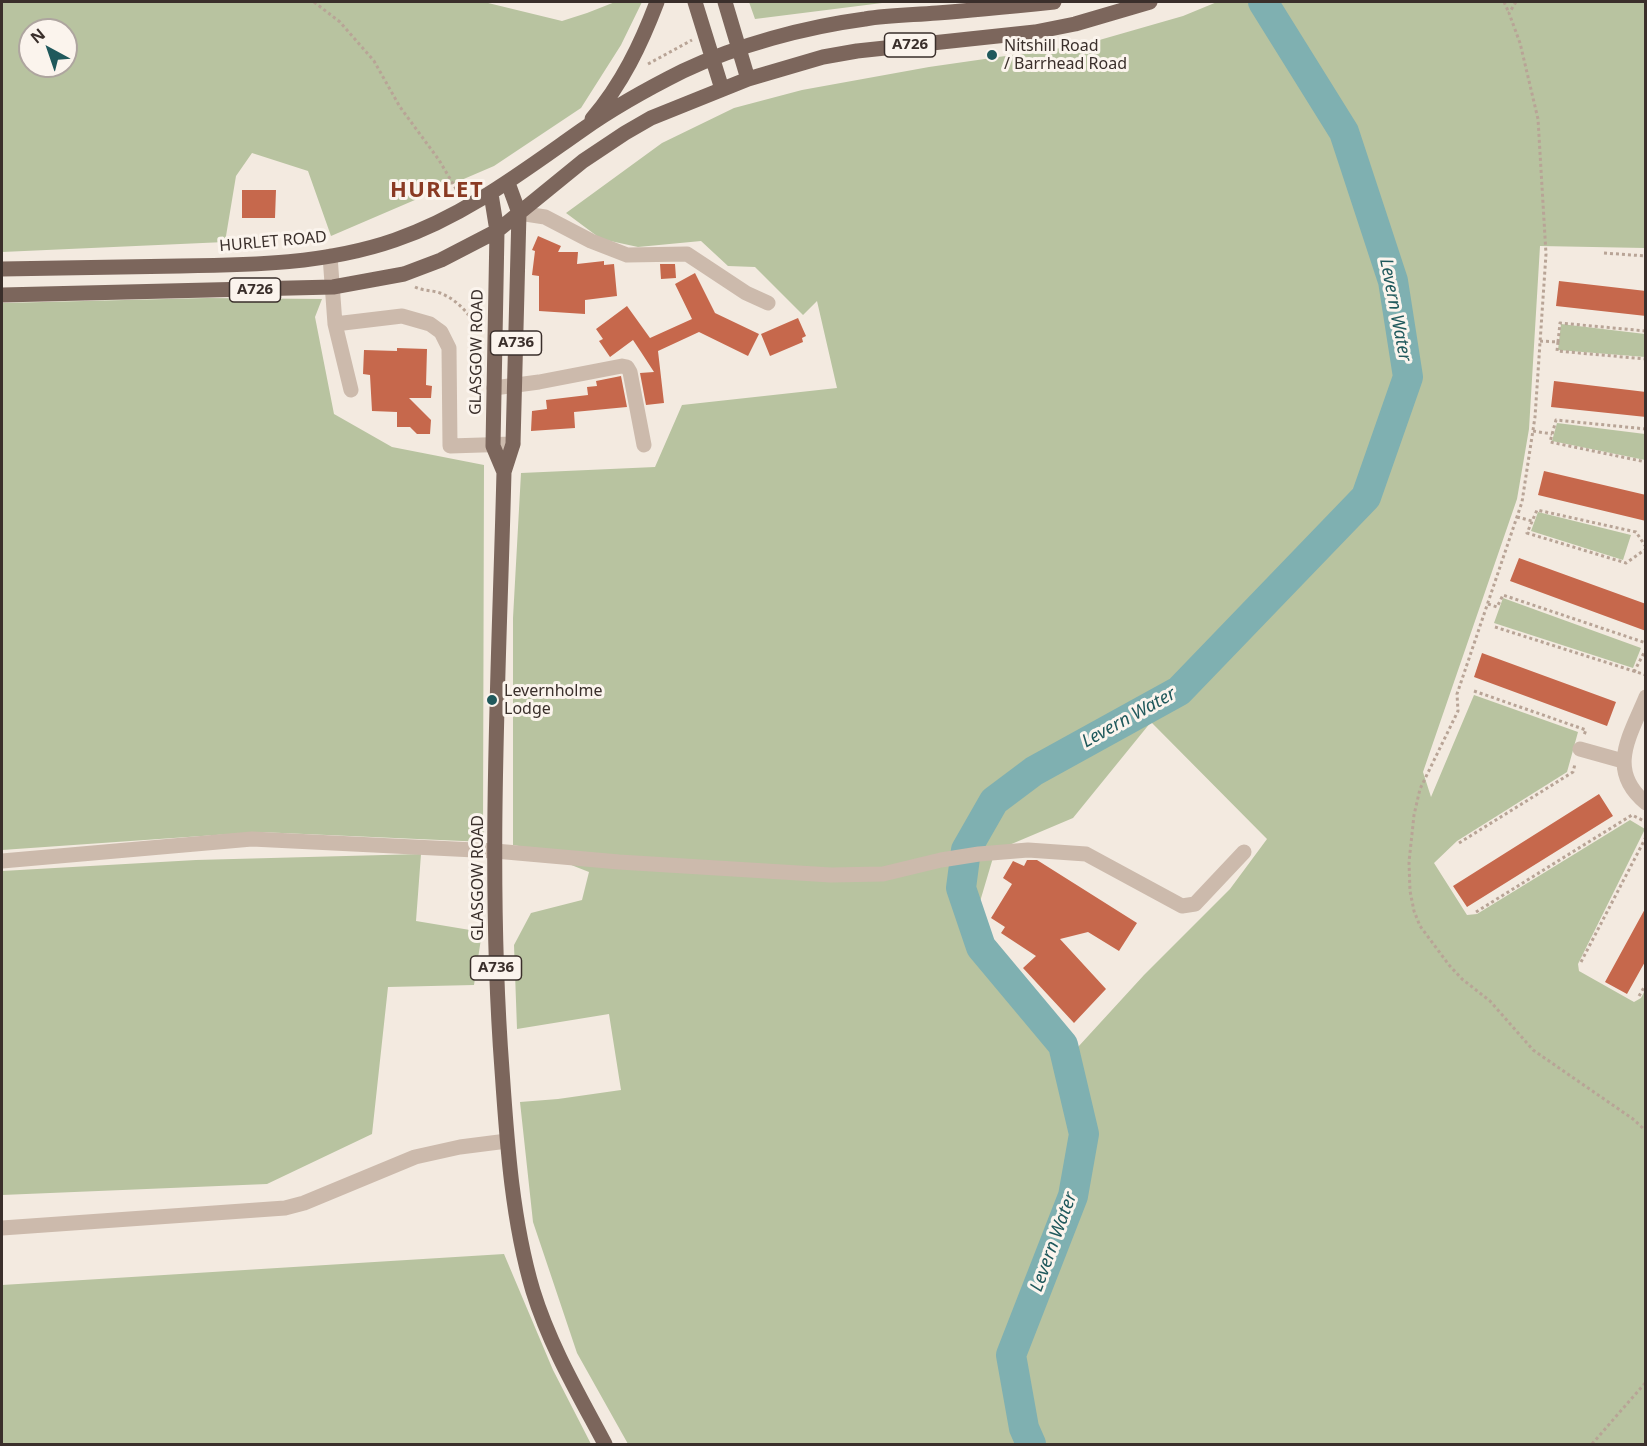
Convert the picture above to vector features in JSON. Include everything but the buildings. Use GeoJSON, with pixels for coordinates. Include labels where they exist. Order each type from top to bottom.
{"type":"FeatureCollection","features":[{"type":"Feature","properties":{"kind":"main road"},"geometry":{"type":"LineString","coordinates":[[585,128],[610,96],[628,66],[640,44],[657,2]]}},
{"type":"Feature","properties":{"kind":"main road"},"geometry":{"type":"LineString","coordinates":[[695,2],[722,89]]}},
{"type":"Feature","properties":{"kind":"main road"},"geometry":{"type":"LineString","coordinates":[[725,2],[748,79]]}},
{"type":"Feature","properties":{"kind":"main road","name":"A726"},"geometry":{"type":"LineString","coordinates":[[712,59],[822,26],[867,18],[994,9],[1054,2]]}},
{"type":"Feature","properties":{"kind":"main road","name":"A726"},"geometry":{"type":"LineString","coordinates":[[2,294],[333,287],[404,274],[441,260],[497,231],[583,161],[625,132],[651,118],[748,79],[824,57],[883,48],[1035,32],[1085,21],[1150,2]]}},
{"type":"Feature","properties":{"kind":"main road","name":"HURLET ROAD"},"geometry":{"type":"LineString","coordinates":[[2,269],[231,265],[315,260],[394,241],[467,208],[508,183],[585,128],[653,87],[712,59]]}},
{"type":"Feature","properties":{"kind":"main road"},"geometry":{"type":"LineString","coordinates":[[508,183],[519,213]]}},
{"type":"Feature","properties":{"kind":"main road","name":"GLASGOW ROAD"},"geometry":{"type":"LineString","coordinates":[[491,194],[497,231],[493,446],[504,472]]}},
{"type":"Feature","properties":{"kind":"main road","name":"GLASGOW ROAD"},"geometry":{"type":"LineString","coordinates":[[519,213],[513,444],[504,472],[495,851],[497,999],[507,1141],[520,1236],[534,1292],[562,1364],[605,1444]]}},
{"type":"Feature","properties":{"kind":"street"},"geometry":{"type":"LineString","coordinates":[[519,213],[545,216],[591,241],[627,255],[687,254],[746,293],[768,303]]}},
{"type":"Feature","properties":{"kind":"street"},"geometry":{"type":"LineString","coordinates":[[330,256],[335,324],[351,390]]}},
{"type":"Feature","properties":{"kind":"street"},"geometry":{"type":"LineString","coordinates":[[335,324],[402,316],[430,324],[441,332],[449,348],[450,446],[513,444]]}},
{"type":"Feature","properties":{"kind":"street"},"geometry":{"type":"LineString","coordinates":[[494,388],[627,367],[630,372],[644,445]]}},
{"type":"Feature","properties":{"kind":"street"},"geometry":{"type":"LineString","coordinates":[[1646,697],[1626,745],[1623,761],[1626,779],[1631,788],[1646,803]]}},
{"type":"Feature","properties":{"kind":"street"},"geometry":{"type":"LineString","coordinates":[[1580,749],[1623,761]]}},
{"type":"Feature","properties":{"kind":"street"},"geometry":{"type":"LineString","coordinates":[[2,861],[252,839],[495,851],[619,862],[831,875],[883,874],[941,860],[1028,850],[1086,854],[1182,906],[1195,904],[1244,852]]}},
{"type":"Feature","properties":{"kind":"street"},"geometry":{"type":"LineString","coordinates":[[2,1228],[285,1208],[304,1203],[415,1157],[460,1147],[507,1141]]}},
{"type":"Feature","properties":{"kind":"path"},"geometry":{"type":"LineString","coordinates":[[314,2],[340,22],[374,62],[400,107],[439,160],[467,208]]}},
{"type":"Feature","properties":{"kind":"path"},"geometry":{"type":"LineString","coordinates":[[1504,2],[1520,43],[1538,119],[1546,254],[1533,431],[1522,502],[1457,694],[1458,711],[1420,789],[1410,844],[1410,891],[1420,926],[1462,979],[1496,1007],[1533,1050],[1633,1119],[1646,1131]]}},
{"type":"Feature","properties":{"kind":"path"},"geometry":{"type":"LineString","coordinates":[[1509,13],[1516,2]]}},
{"type":"Feature","properties":{"kind":"path"},"geometry":{"type":"LineString","coordinates":[[628,66],[646,65],[705,33]]}},
{"type":"Feature","properties":{"kind":"path"},"geometry":{"type":"LineString","coordinates":[[1604,253],[1646,256]]}},
{"type":"Feature","properties":{"kind":"path"},"geometry":{"type":"LineString","coordinates":[[411,285],[418,289],[439,292],[455,301],[468,313],[481,334],[495,336]]}},
{"type":"Feature","properties":{"kind":"path"},"geometry":{"type":"LineString","coordinates":[[1646,331],[1560,323],[1557,351],[1646,359]]}},
{"type":"Feature","properties":{"kind":"path"},"geometry":{"type":"LineString","coordinates":[[1540,341],[1558,342]]}},
{"type":"Feature","properties":{"kind":"path"},"geometry":{"type":"LineString","coordinates":[[1646,429],[1556,420],[1550,442],[1646,462]]}},
{"type":"Feature","properties":{"kind":"path"},"geometry":{"type":"LineString","coordinates":[[1533,431],[1552,434]]}},
{"type":"Feature","properties":{"kind":"path"},"geometry":{"type":"LineString","coordinates":[[1537,510],[1636,532],[1646,548],[1626,563],[1527,533],[1537,510]]}},
{"type":"Feature","properties":{"kind":"path"},"geometry":{"type":"LineString","coordinates":[[1517,517],[1532,521]]}},
{"type":"Feature","properties":{"kind":"path"},"geometry":{"type":"LineString","coordinates":[[1487,603],[1497,607],[1503,595],[1646,644]]}},
{"type":"Feature","properties":{"kind":"path"},"geometry":{"type":"LineString","coordinates":[[1495,627],[1646,675]]}},
{"type":"Feature","properties":{"kind":"path"},"geometry":{"type":"LineString","coordinates":[[1634,672],[1646,649]]}},
{"type":"Feature","properties":{"kind":"path"},"geometry":{"type":"LineString","coordinates":[[1459,843],[1573,772],[1586,730],[1474,691]]}},
{"type":"Feature","properties":{"kind":"path"},"geometry":{"type":"LineString","coordinates":[[1476,912],[1632,815],[1646,822]]}},
{"type":"Feature","properties":{"kind":"path"},"geometry":{"type":"LineString","coordinates":[[1581,962],[1646,837]]}},
{"type":"Feature","properties":{"kind":"path"},"geometry":{"type":"LineString","coordinates":[[1639,996],[1646,984]]}},
{"type":"Feature","properties":{"kind":"path"},"geometry":{"type":"LineString","coordinates":[[1592,1444],[1646,1382]]}},
{"type":"Feature","properties":{"kind":"green space"},"geometry":{"type":"Polygon","coordinates":[[[2,2],[484,2],[562,21],[615,2],[642,2],[621,45],[581,108],[494,166],[331,236],[308,171],[252,153],[236,176],[225,242],[2,252],[2,2]]]}},
{"type":"Feature","properties":{"kind":"green space"},"geometry":{"type":"Polygon","coordinates":[[[749,2],[890,2],[755,19],[749,2]]]}},
{"type":"Feature","properties":{"kind":"green space"},"geometry":{"type":"Polygon","coordinates":[[[1217,2],[1645,2],[1645,248],[1540,246],[1529,429],[1517,499],[1423,772],[1431,797],[1474,695],[1578,732],[1567,772],[1457,841],[1434,863],[1467,915],[1477,914],[1630,820],[1645,829],[1578,964],[1579,971],[1634,1002],[1641,998],[1645,990],[1645,1444],[628,1444],[577,1353],[533,1222],[520,1102],[621,1090],[609,1014],[517,1029],[514,945],[531,913],[582,900],[589,872],[556,859],[557,853],[513,845],[513,618],[521,473],[655,467],[682,405],[837,388],[817,301],[803,315],[755,267],[728,266],[701,241],[638,247],[601,239],[566,213],[662,143],[734,108],[802,90],[929,67],[1082,45],[1183,16],[1217,2]],[[1151,722],[1073,818],[995,851],[976,915],[1037,998],[1078,1047],[1144,975],[1230,889],[1267,839],[1151,722]]]}},
{"type":"Feature","properties":{"kind":"green space"},"geometry":{"type":"Polygon","coordinates":[[[207,298],[322,299],[315,317],[334,414],[392,447],[484,465],[483,827],[485,842],[259,832],[2,850],[2,303],[207,298]]]}},
{"type":"Feature","properties":{"kind":"green space"},"geometry":{"type":"Polygon","coordinates":[[[1561,324],[1645,334],[1645,357],[1558,350],[1561,324]]]}},
{"type":"Feature","properties":{"kind":"green space"},"geometry":{"type":"Polygon","coordinates":[[[1557,423],[1645,434],[1645,460],[1552,441],[1557,423]]]}},
{"type":"Feature","properties":{"kind":"green space"},"geometry":{"type":"Polygon","coordinates":[[[1538,512],[1631,535],[1623,560],[1531,531],[1538,512]]]}},
{"type":"Feature","properties":{"kind":"green space"},"geometry":{"type":"Polygon","coordinates":[[[1503,598],[1641,648],[1633,668],[1494,623],[1503,598]]]}},
{"type":"Feature","properties":{"kind":"green space"},"geometry":{"type":"Polygon","coordinates":[[[421,854],[416,921],[482,932],[474,985],[388,987],[372,1134],[267,1184],[2,1195],[2,871],[196,860],[421,854]]]}},
{"type":"Feature","properties":{"kind":"green space"},"geometry":{"type":"Polygon","coordinates":[[[504,1254],[553,1370],[591,1444],[2,1444],[2,1285],[504,1254]]]}},
{"type":"Feature","properties":{"kind":"waterway","name":"Levern Water"},"geometry":{"type":"LineString","coordinates":[[1031,1444],[1024,1428],[1011,1355],[1073,1196],[1084,1134],[1063,1045],[981,947],[961,888],[966,850],[994,801],[1034,771],[1179,691],[1366,497],[1408,377],[1393,281],[1344,132],[1263,2]]}},
{"type":"Feature","properties":{"kind":"place","name":"Nitshill Road / Barrhead Road"},"geometry":{"type":"Point","coordinates":[992,55]}},
{"type":"Feature","properties":{"kind":"place","name":"Levernholme Lodge"},"geometry":{"type":"Point","coordinates":[492,700]}},
{"type":"Feature","properties":{"kind":"district","name":"HURLET"},"geometry":{"type":"Point","coordinates":[437,191]}}]}
